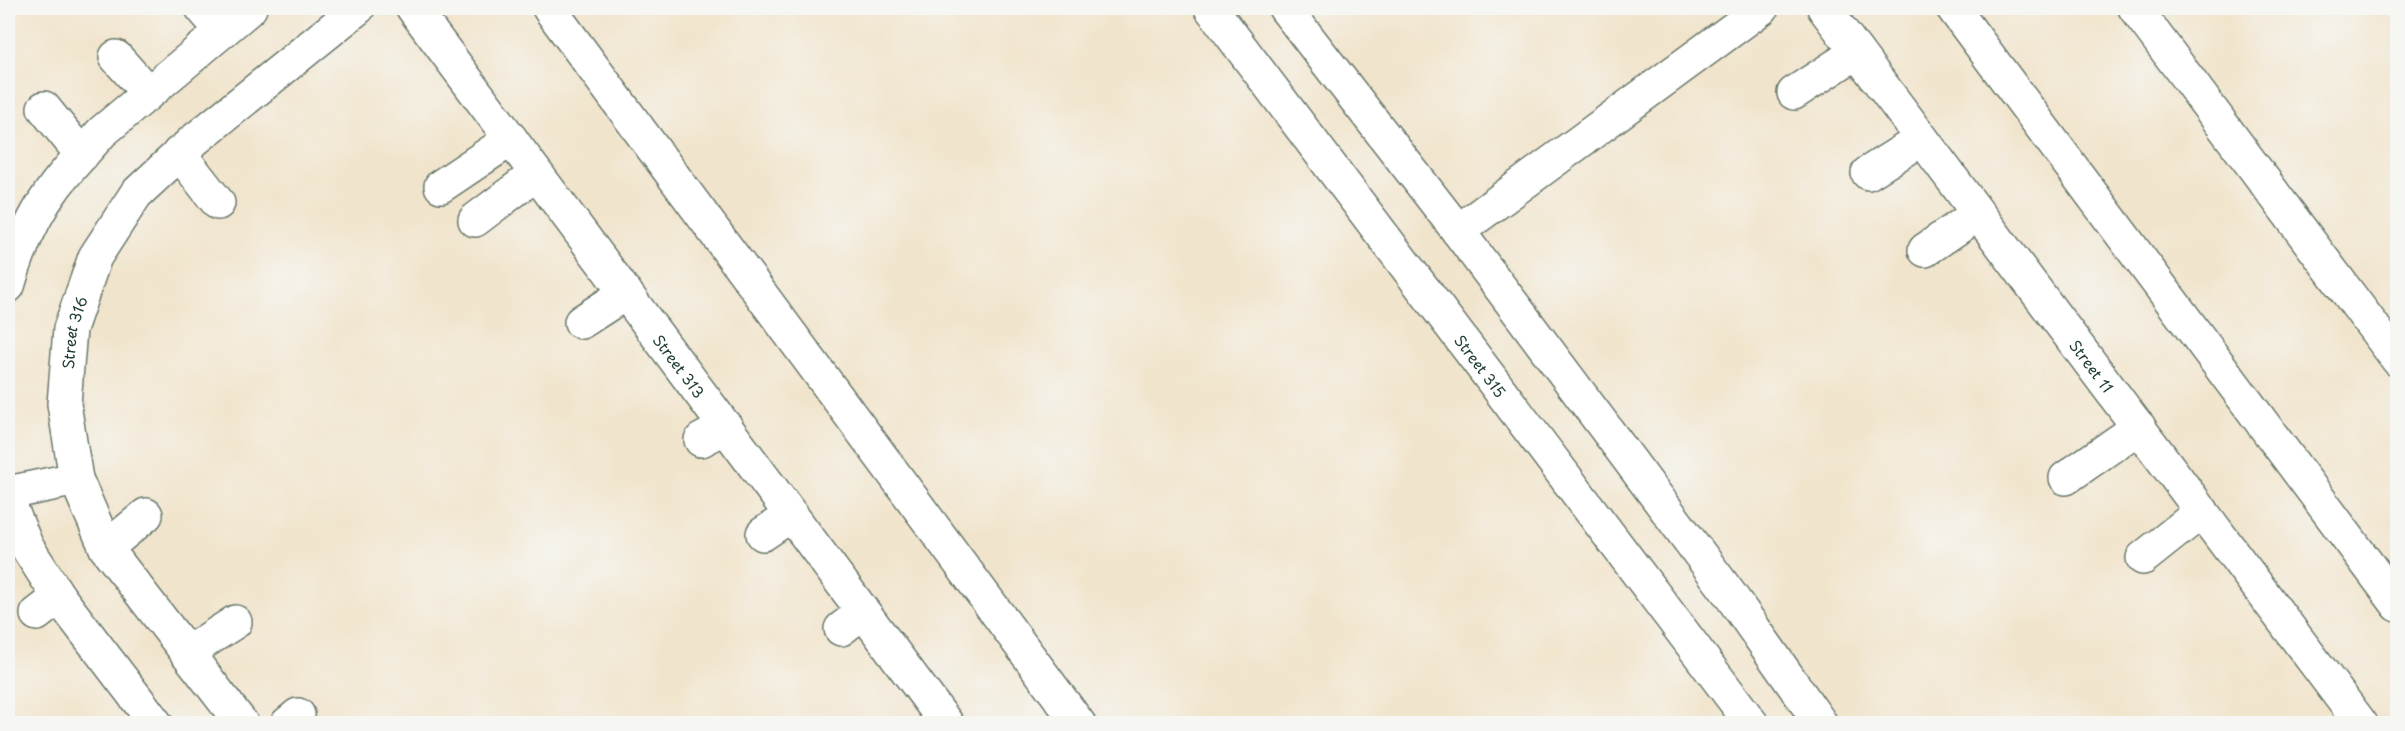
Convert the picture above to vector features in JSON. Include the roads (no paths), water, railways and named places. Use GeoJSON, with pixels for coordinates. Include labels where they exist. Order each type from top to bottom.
{"type":"FeatureCollection","features":[{"type":"Feature","properties":{"kind":"street"},"geometry":{"type":"LineString","coordinates":[[8,286],[19,250],[54,187],[102,132],[148,93],[212,19],[250,8]]}},
{"type":"Feature","properties":{"kind":"street","name":"Street 316"},"geometry":{"type":"LineString","coordinates":[[242,723],[106,548],[76,479],[64,404],[70,328],[95,257],[136,194],[179,153],[358,8]]}},
{"type":"Feature","properties":{"kind":"street","name":"Street 313"},"geometry":{"type":"LineString","coordinates":[[413,8],[626,293],[713,434],[791,514],[852,620],[946,723]]}},
{"type":"Feature","properties":{"kind":"street"},"geometry":{"type":"LineString","coordinates":[[549,8],[1079,723]]}},
{"type":"Feature","properties":{"kind":"street","name":"Street 315"},"geometry":{"type":"LineString","coordinates":[[1211,8],[1752,723]]}},
{"type":"Feature","properties":{"kind":"street"},"geometry":{"type":"LineString","coordinates":[[1285,8],[1458,231],[1731,596],[1821,723]]}},
{"type":"Feature","properties":{"kind":"street"},"geometry":{"type":"LineString","coordinates":[[1458,231],[1762,8]]}},
{"type":"Feature","properties":{"kind":"street","name":"Street 11"},"geometry":{"type":"LineString","coordinates":[[1824,8],[2361,723]]}},
{"type":"Feature","properties":{"kind":"street"},"geometry":{"type":"LineString","coordinates":[[1953,8],[2397,605]]}},
{"type":"Feature","properties":{"kind":"street"},"geometry":{"type":"LineString","coordinates":[[2134,8],[2397,360]]}},
{"type":"Feature","properties":{"kind":"street"},"geometry":{"type":"LineString","coordinates":[[1794,93],[1857,52]]}},
{"type":"Feature","properties":{"kind":"street"},"geometry":{"type":"LineString","coordinates":[[116,57],[148,93]]}},
{"type":"Feature","properties":{"kind":"street"},"geometry":{"type":"LineString","coordinates":[[44,108],[82,155]]}},
{"type":"Feature","properties":{"kind":"street"},"geometry":{"type":"LineString","coordinates":[[441,186],[510,139]]}},
{"type":"Feature","properties":{"kind":"street"},"geometry":{"type":"LineString","coordinates":[[1868,173],[1922,139]]}},
{"type":"Feature","properties":{"kind":"street"},"geometry":{"type":"LineString","coordinates":[[179,153],[218,203]]}},
{"type":"Feature","properties":{"kind":"street"},"geometry":{"type":"LineString","coordinates":[[475,220],[536,174]]}},
{"type":"Feature","properties":{"kind":"street"},"geometry":{"type":"LineString","coordinates":[[1925,250],[1978,214]]}},
{"type":"Feature","properties":{"kind":"street"},"geometry":{"type":"LineString","coordinates":[[581,322],[626,293]]}},
{"type":"Feature","properties":{"kind":"street"},"geometry":{"type":"LineString","coordinates":[[2066,478],[2139,427]]}},
{"type":"Feature","properties":{"kind":"street"},"geometry":{"type":"LineString","coordinates":[[8,493],[76,479]]}},
{"type":"Feature","properties":{"kind":"street"},"geometry":{"type":"LineString","coordinates":[[8,501],[48,605],[156,723]]}},
{"type":"Feature","properties":{"kind":"street"},"geometry":{"type":"LineString","coordinates":[[2143,558],[2202,511]]}},
{"type":"Feature","properties":{"kind":"street"},"geometry":{"type":"LineString","coordinates":[[763,534],[791,514]]}},
{"type":"Feature","properties":{"kind":"street"},"geometry":{"type":"LineString","coordinates":[[106,548],[146,515]]}},
{"type":"Feature","properties":{"kind":"street"},"geometry":{"type":"LineString","coordinates":[[187,654],[235,622]]}}]}
